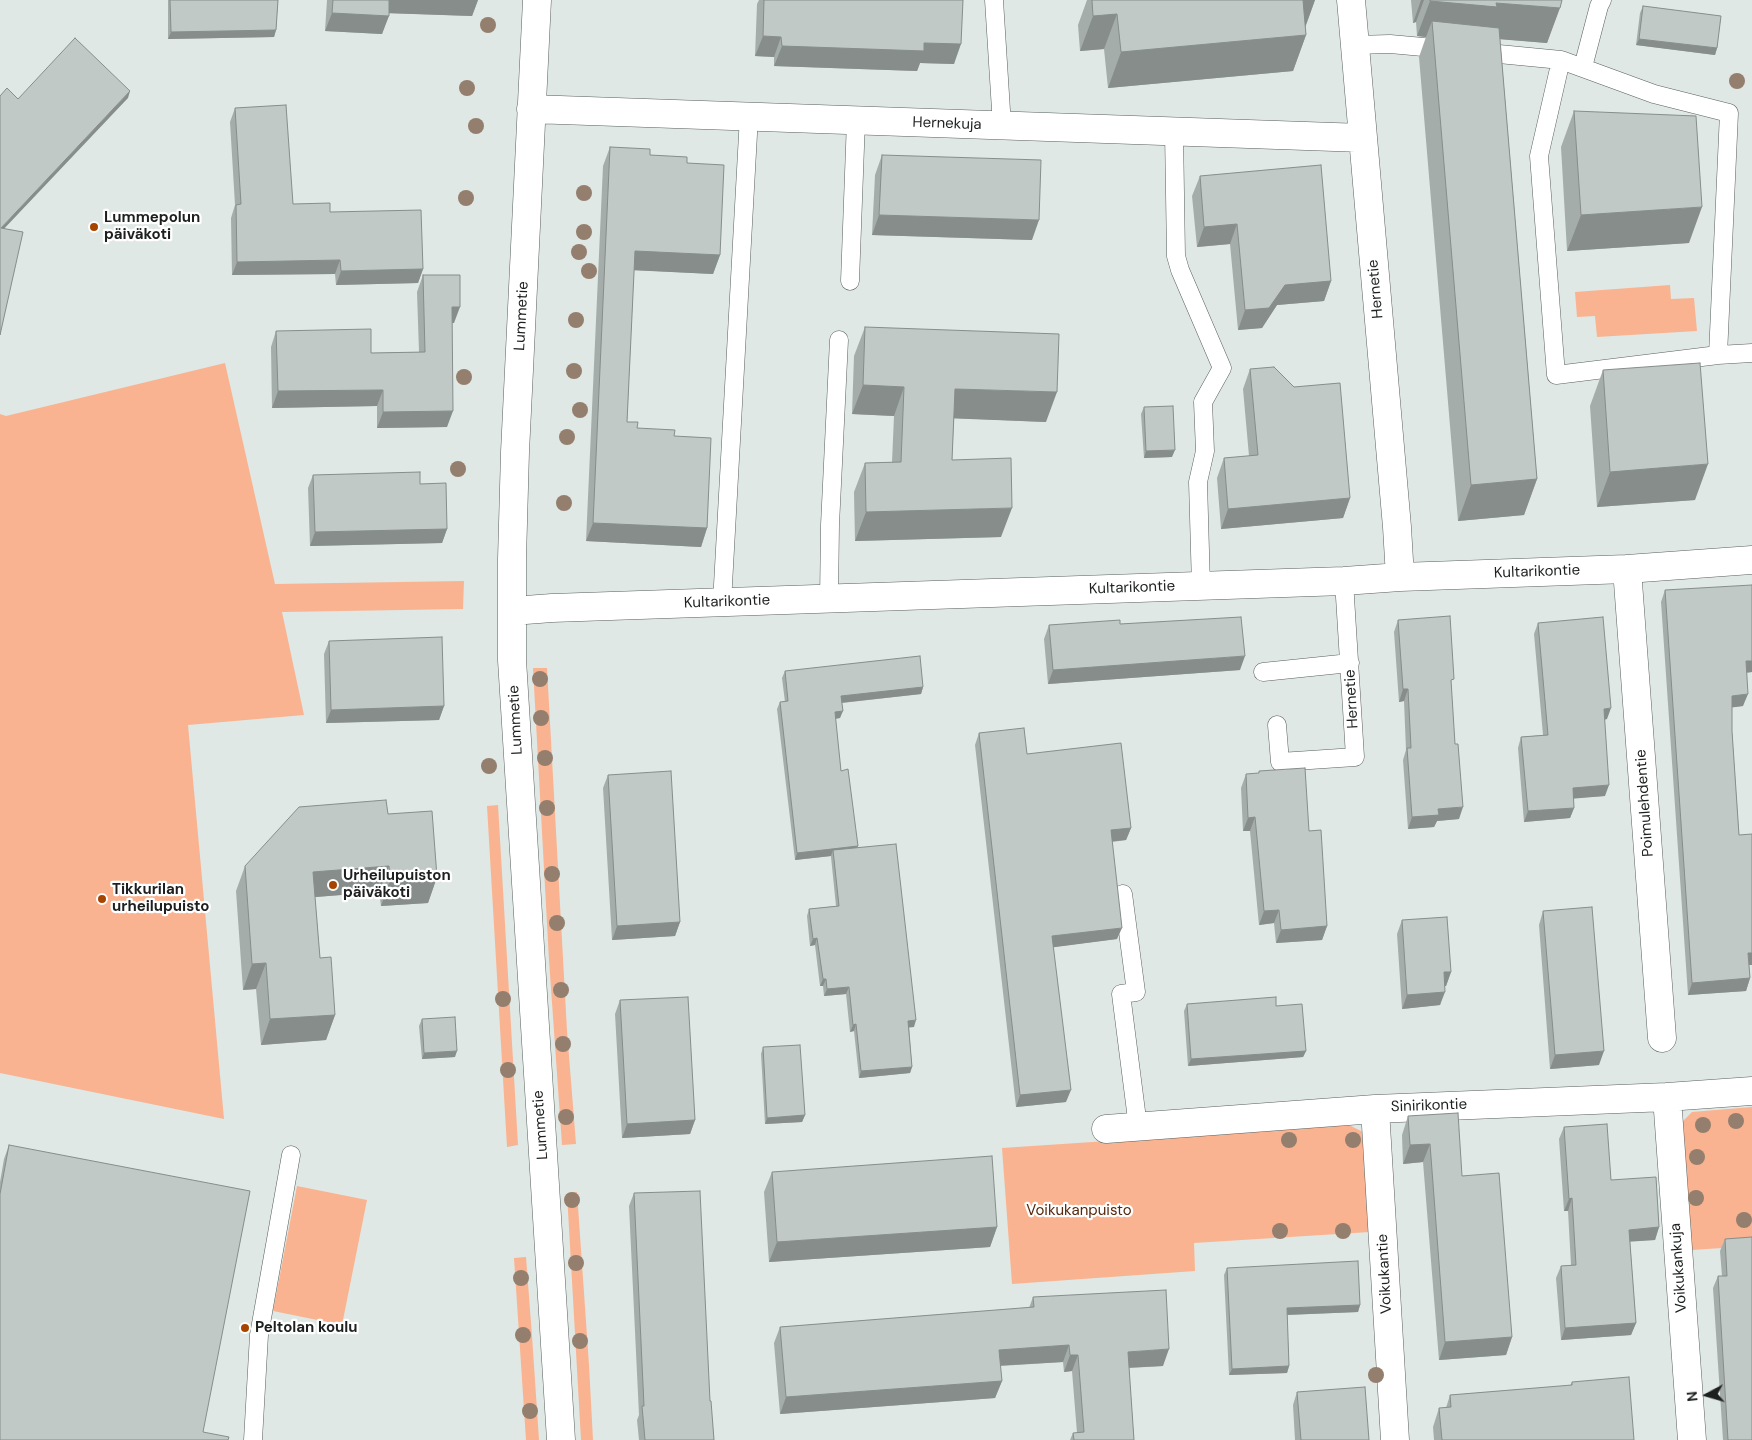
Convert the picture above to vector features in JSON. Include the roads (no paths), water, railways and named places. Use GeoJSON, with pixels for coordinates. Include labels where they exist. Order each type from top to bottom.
{"type":"FeatureCollection","features":[{"type":"Feature","properties":{"kind":"street","name":"Lummetie"},"geometry":{"type":"LineString","coordinates":[[538,0],[514,452],[512,611],[514,682],[561,1440]]}},
{"type":"Feature","properties":{"kind":"street","name":"Hernetie"},"geometry":{"type":"LineString","coordinates":[[1351,0],[1400,577]]}},
{"type":"Feature","properties":{"kind":"street","name":"Hernekuja"},"geometry":{"type":"LineString","coordinates":[[531,108],[1363,138]]}},
{"type":"Feature","properties":{"kind":"street","name":"Kultarikontie"},"geometry":{"type":"LineString","coordinates":[[512,611],[1344,581],[1400,577],[1627,569],[1752,560]]}},
{"type":"Feature","properties":{"kind":"street","name":"Poimulehdentie"},"geometry":{"type":"LineString","coordinates":[[1627,569],[1662,1038]]}},
{"type":"Feature","properties":{"kind":"street","name":"Sinirikontie"},"geometry":{"type":"LineString","coordinates":[[1106,1129],[1375,1109],[1667,1097],[1752,1091]]}},
{"type":"Feature","properties":{"kind":"street","name":"Voikukankuja"},"geometry":{"type":"LineString","coordinates":[[1667,1097],[1692,1440]]}},
{"type":"Feature","properties":{"kind":"street","name":"Voikukantie"},"geometry":{"type":"LineString","coordinates":[[1375,1109],[1395,1440]]}},
{"type":"Feature","properties":{"kind":"lane"},"geometry":{"type":"LineString","coordinates":[[994,0],[1002,126]]}},
{"type":"Feature","properties":{"kind":"lane"},"geometry":{"type":"LineString","coordinates":[[1583,67],[1598,2]]}},
{"type":"Feature","properties":{"kind":"lane"},"geometry":{"type":"LineString","coordinates":[[1355,45],[1390,44],[1562,60],[1654,94],[1729,114],[1718,355]]}},
{"type":"Feature","properties":{"kind":"lane"},"geometry":{"type":"LineString","coordinates":[[1562,60],[1539,156],[1556,375],[1718,355],[1752,353]]}},
{"type":"Feature","properties":{"kind":"lane"},"geometry":{"type":"LineString","coordinates":[[722,603],[749,116]]}},
{"type":"Feature","properties":{"kind":"lane"},"geometry":{"type":"LineString","coordinates":[[850,281],[856,120]]}},
{"type":"Feature","properties":{"kind":"lane"},"geometry":{"type":"LineString","coordinates":[[1174,132],[1176,256],[1180,270],[1222,368],[1203,402],[1205,451],[1198,482],[1201,586]]}},
{"type":"Feature","properties":{"kind":"lane"},"geometry":{"type":"LineString","coordinates":[[829,599],[830,525],[839,340]]}},
{"type":"Feature","properties":{"kind":"lane","name":"Hernetie"},"geometry":{"type":"LineString","coordinates":[[1277,725],[1280,762],[1355,757],[1344,581]]}},
{"type":"Feature","properties":{"kind":"lane"},"geometry":{"type":"LineString","coordinates":[[1263,672],[1350,663]]}},
{"type":"Feature","properties":{"kind":"lane"},"geometry":{"type":"LineString","coordinates":[[1123,894],[1136,992],[1122,994],[1138,1127]]}},
{"type":"Feature","properties":{"kind":"lane"},"geometry":{"type":"LineString","coordinates":[[253,1440],[259,1335],[291,1155]]}},
{"type":"Feature","properties":{"kind":"place","name":"Lummepolun päiväkoti"},"geometry":{"type":"Point","coordinates":[94,227]}},
{"type":"Feature","properties":{"kind":"place","name":"Urheilupuiston päiväkoti"},"geometry":{"type":"Point","coordinates":[333,885]}},
{"type":"Feature","properties":{"kind":"place","name":"Tikkurilan urheilupuisto"},"geometry":{"type":"Point","coordinates":[102,899]}},
{"type":"Feature","properties":{"kind":"place","name":"Peltolan koulu"},"geometry":{"type":"Point","coordinates":[245,1328]}},
{"type":"Feature","properties":{"kind":"park label","name":"Voikukanpuisto"},"geometry":{"type":"Point","coordinates":[1079,1211]}}]}
